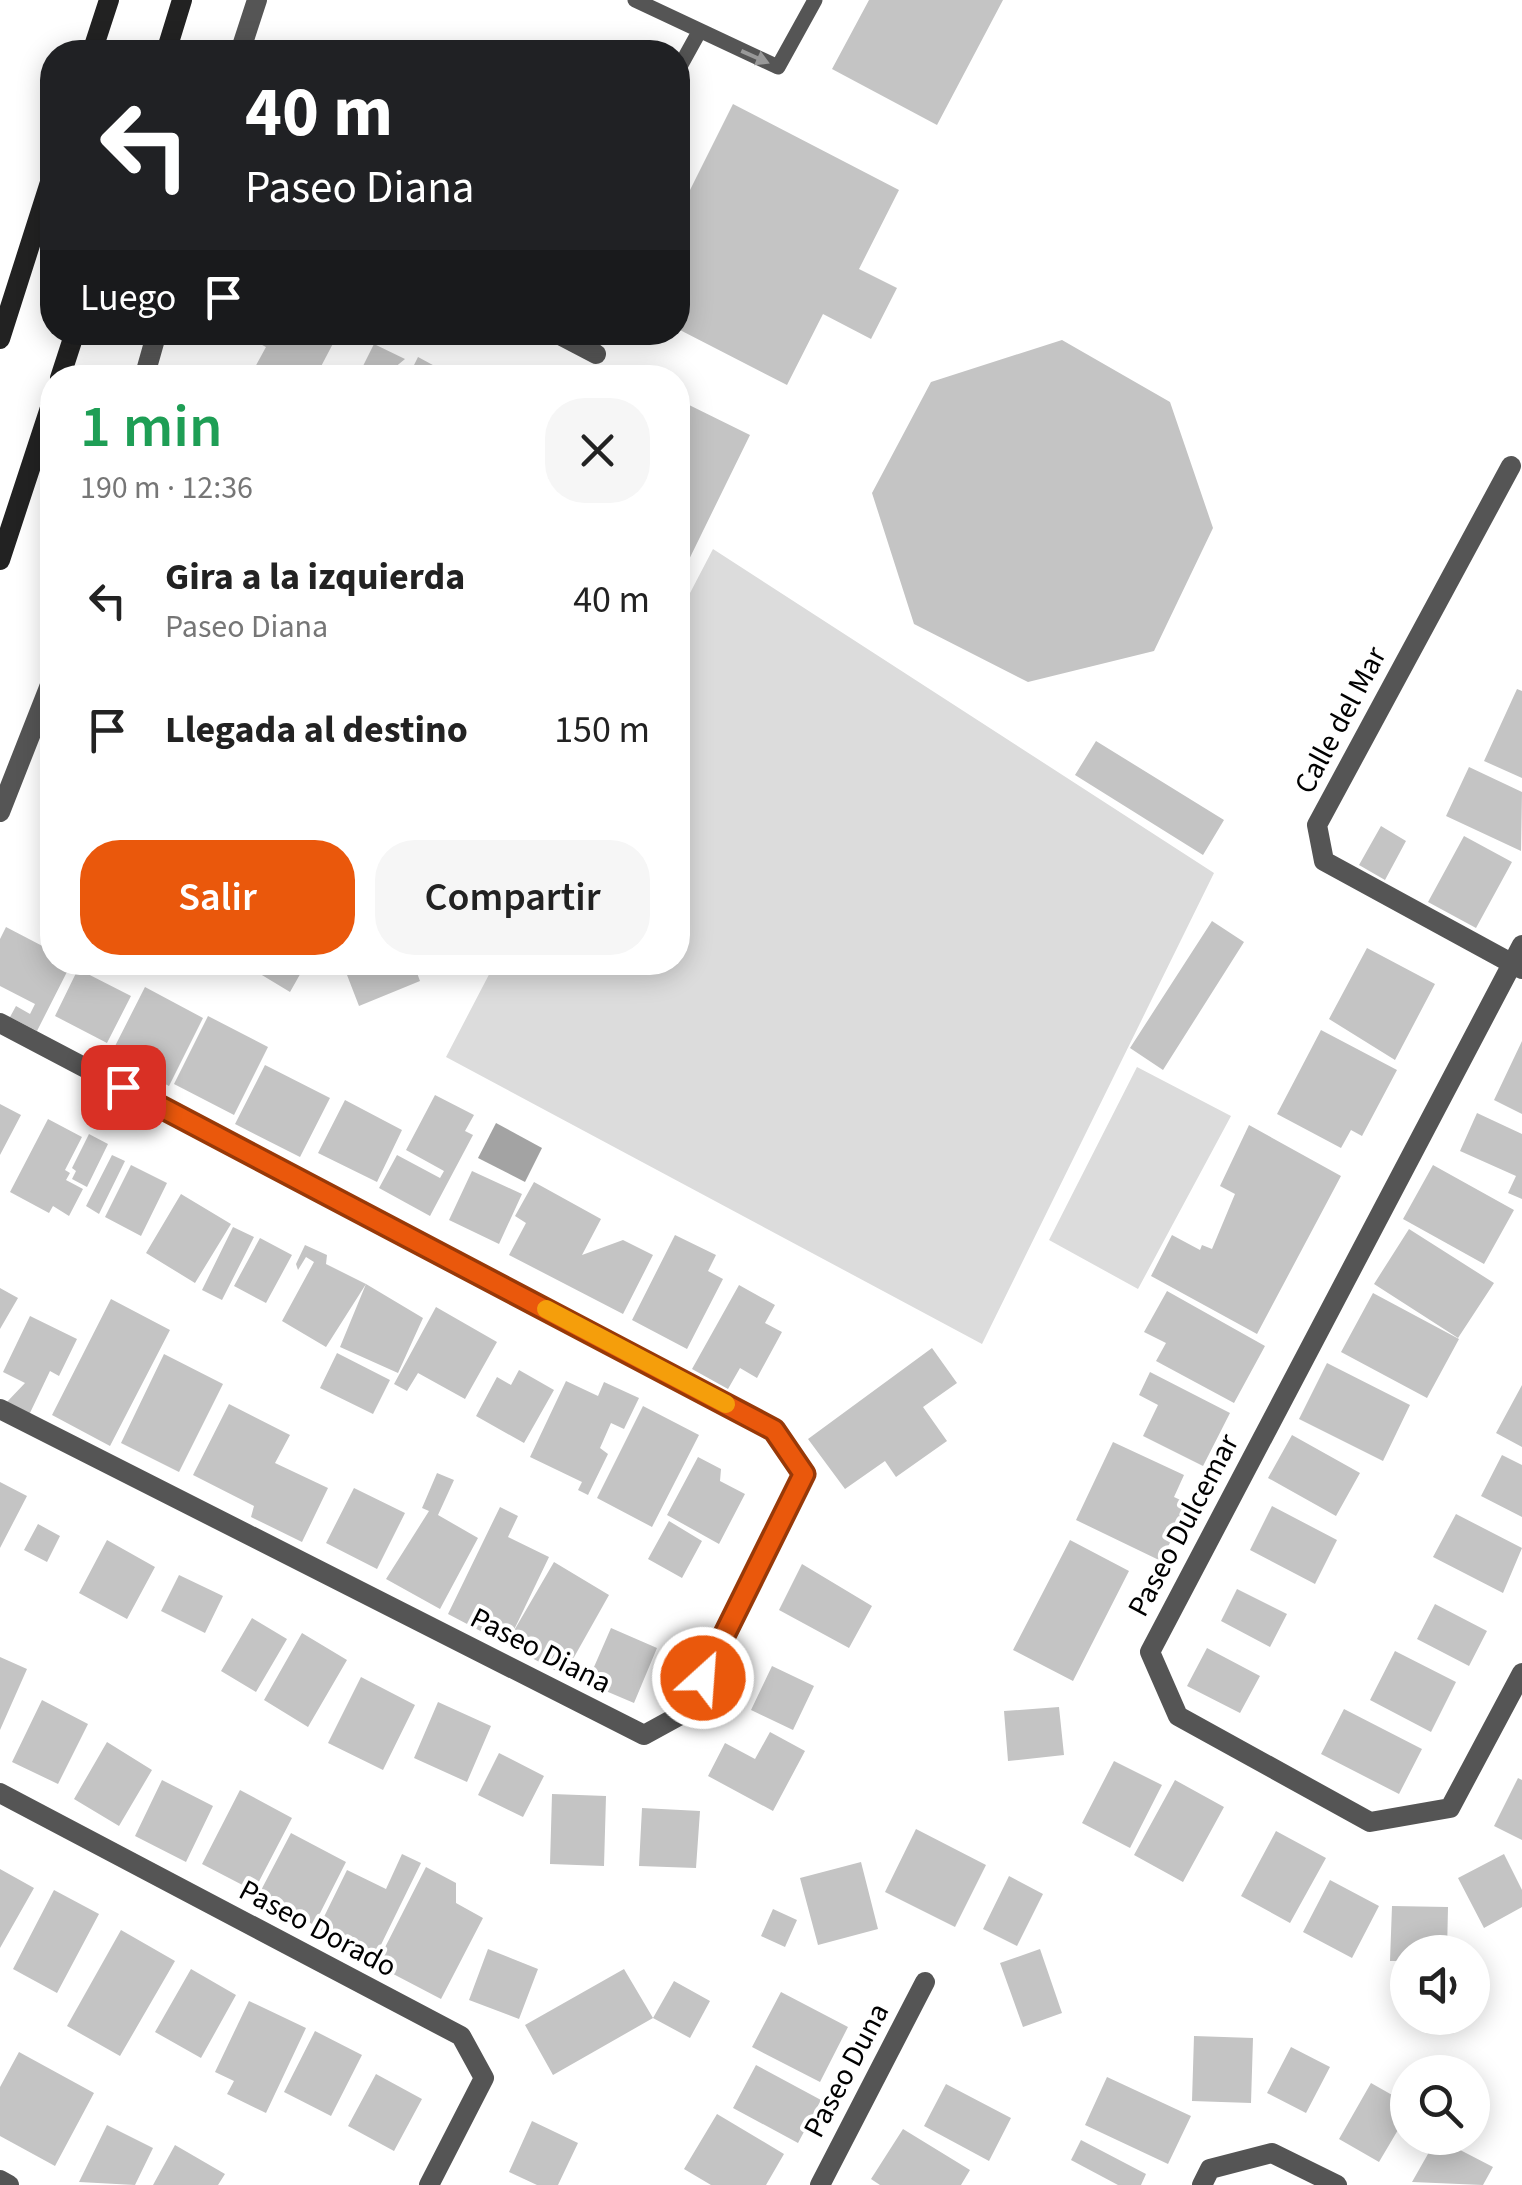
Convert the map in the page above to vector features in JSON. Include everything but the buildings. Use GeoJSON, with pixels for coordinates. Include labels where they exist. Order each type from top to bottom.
{"type":"FeatureCollection","features":[{"type":"Feature","properties":{"kind":"main road"},"geometry":{"type":"LineString","coordinates":[[96,40],[109,0]]}},
{"type":"Feature","properties":{"kind":"main road"},"geometry":{"type":"LineString","coordinates":[[170,40],[182,0]]}},
{"type":"Feature","properties":{"kind":"main road"},"geometry":{"type":"LineString","coordinates":[[0,339],[40,214]]}},
{"type":"Feature","properties":{"kind":"main road"},"geometry":{"type":"LineString","coordinates":[[0,560],[40,438]]}},
{"type":"Feature","properties":{"kind":"street"},"geometry":{"type":"LineString","coordinates":[[244,40],[256,0]]}},
{"type":"Feature","properties":{"kind":"street"},"geometry":{"type":"LineString","coordinates":[[579,345],[596,354]]}},
{"type":"Feature","properties":{"kind":"street","name":"Calle del Mar"},"geometry":{"type":"LineString","coordinates":[[1511,466],[1318,825],[1324,861],[1519,959]]}},
{"type":"Feature","properties":{"kind":"street"},"geometry":{"type":"LineString","coordinates":[[0,812],[40,710]]}},
{"type":"Feature","properties":{"kind":"street","name":"Paseo Dulcemar"},"geometry":{"type":"LineString","coordinates":[[1519,959],[1150,1652],[1178,1716],[1370,1822],[1450,1808],[1522,1673]]}},
{"type":"Feature","properties":{"kind":"street","name":"Paseo Diana"},"geometry":{"type":"LineString","coordinates":[[0,1023],[774,1430],[804,1474],[686,1712],[644,1735],[0,1409]]}},
{"type":"Feature","properties":{"kind":"street","name":"Paseo Dorado"},"geometry":{"type":"LineString","coordinates":[[0,1793],[461,2036],[484,2078],[429,2185]]}},
{"type":"Feature","properties":{"kind":"street","name":"Paseo Duna"},"geometry":{"type":"LineString","coordinates":[[820,2185],[925,1982]]}},
{"type":"Feature","properties":{"kind":"street"},"geometry":{"type":"LineString","coordinates":[[1202,2185],[1210,2169],[1272,2153],[1338,2185]]}},
{"type":"Feature","properties":{"kind":"street"},"geometry":{"type":"LineString","coordinates":[[0,2180],[10,2185]]}},
{"type":"Feature","properties":{"kind":"lane"},"geometry":{"type":"LineString","coordinates":[[635,0],[778,67],[815,0]]}},
{"type":"Feature","properties":{"kind":"lane"},"geometry":{"type":"LineString","coordinates":[[690,47],[698,32]]}},
{"type":"Feature","properties":{"kind":"shaded area"},"geometry":{"type":"Polygon","coordinates":[[[713,549],[1214,873],[982,1344],[446,1057],[489,975],[690,975],[690,593],[713,549]]]}},
{"type":"Feature","properties":{"kind":"shaded area"},"geometry":{"type":"Polygon","coordinates":[[[1137,1067],[1231,1116],[1138,1289],[1049,1240],[1137,1067]]]}},
{"type":"Feature","properties":{"kind":"shaded area"},"geometry":{"type":"Polygon","coordinates":[[[496,1123],[542,1148],[525,1182],[478,1158],[496,1123]]]}},
{"type":"Feature","properties":{"kind":"slow traffic"},"geometry":{"type":"LineString","coordinates":[[546,1309],[726,1404]]}},
{"type":"Feature","properties":{"kind":"route"},"geometry":{"type":"LineString","coordinates":[[123,1087],[774,1430],[804,1474],[703,1678]]}}]}
